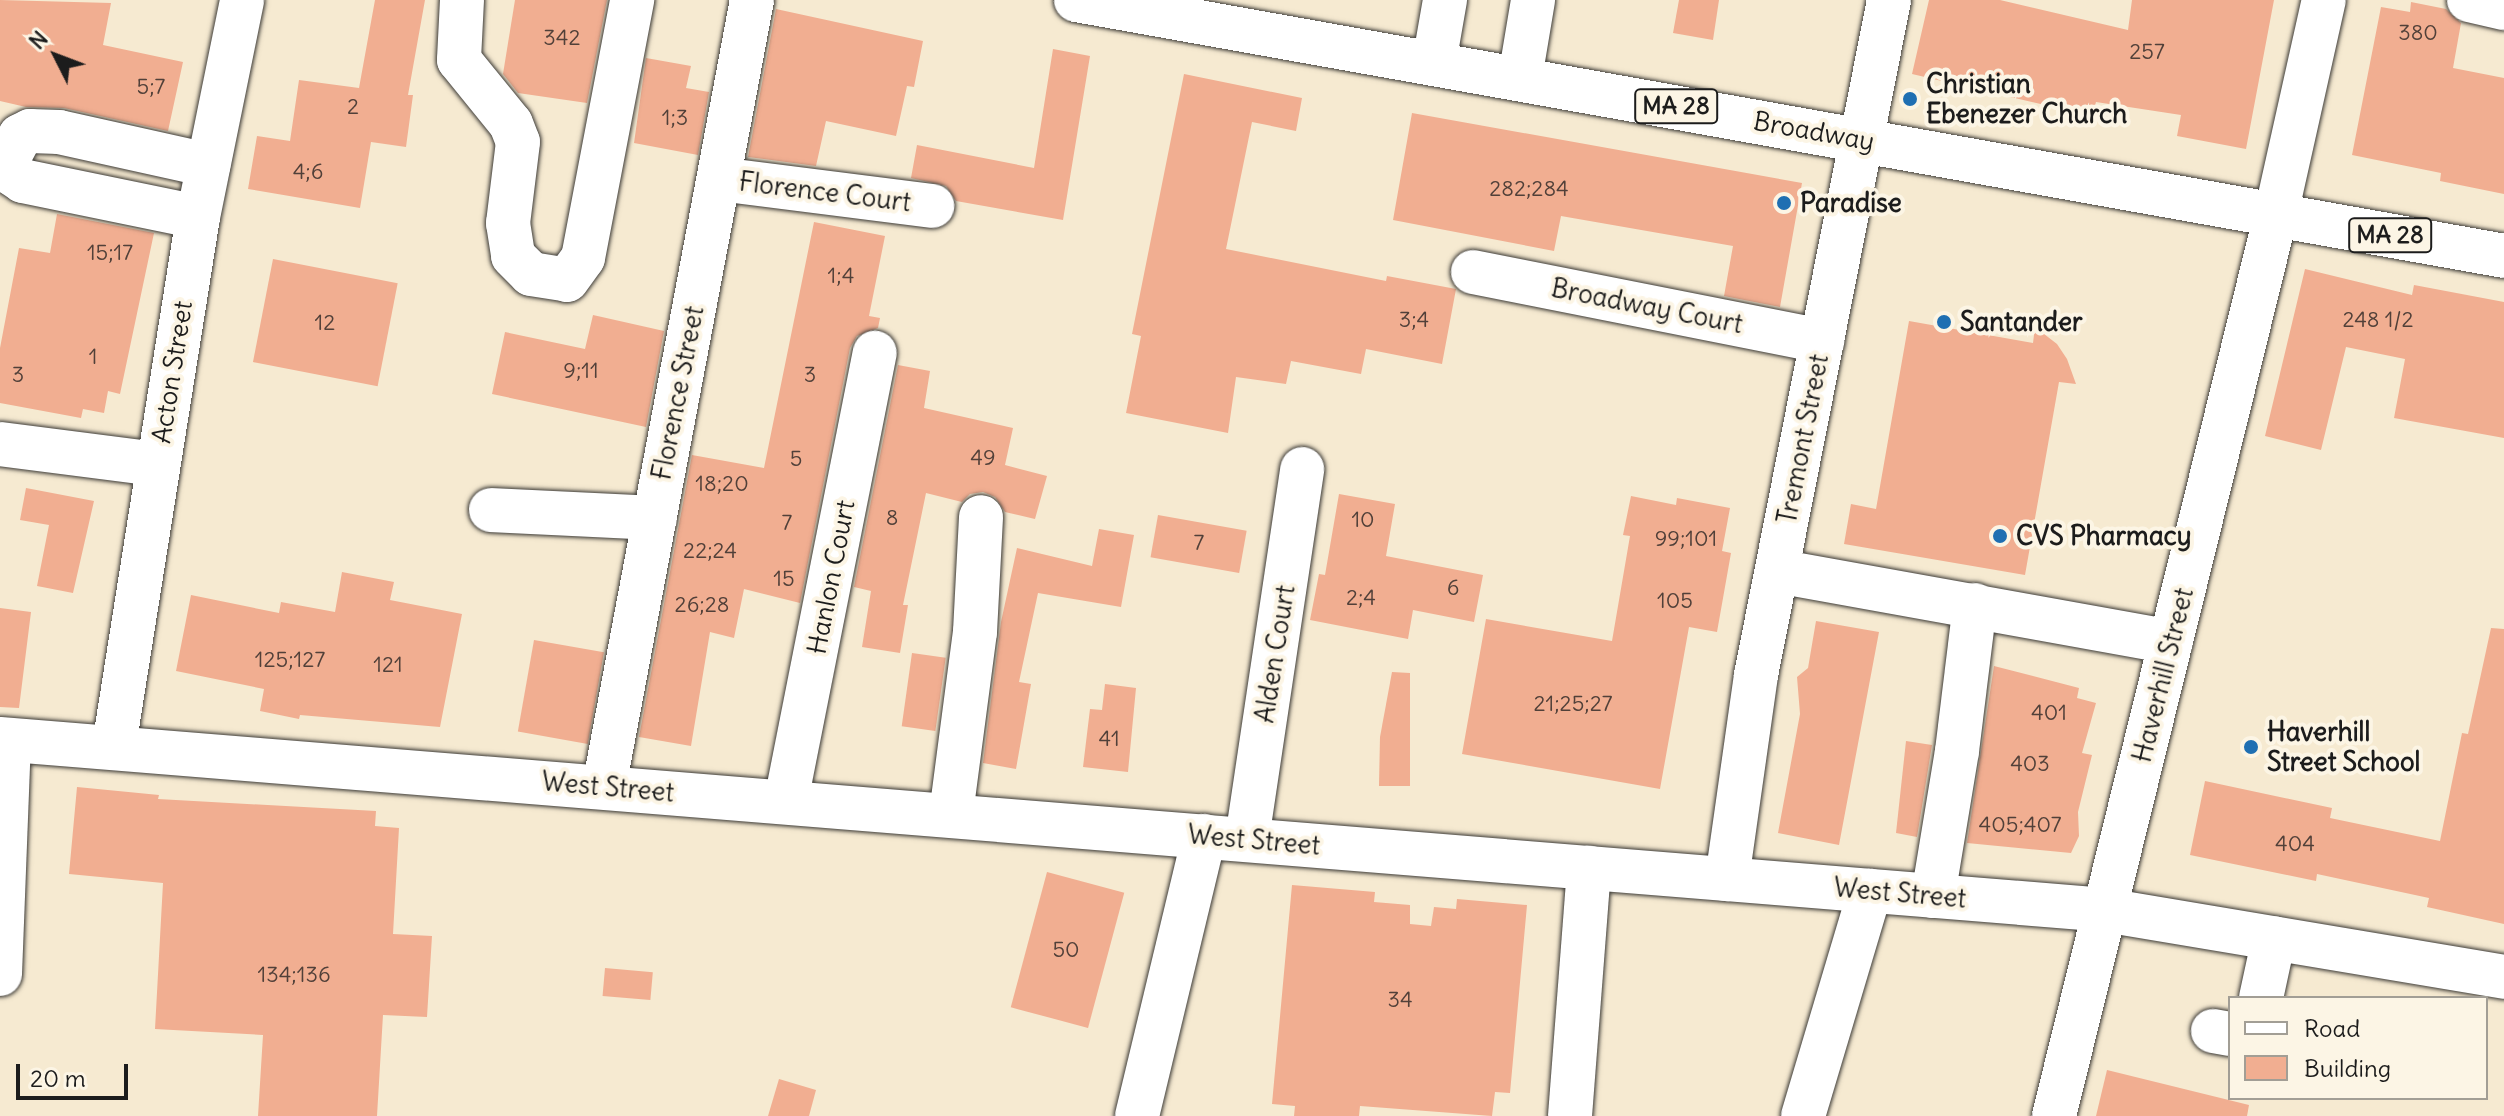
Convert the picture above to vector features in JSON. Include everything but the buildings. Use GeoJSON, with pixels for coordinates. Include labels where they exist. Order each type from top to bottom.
{"type":"FeatureCollection","features":[{"type":"Feature","properties":{"kind":"street","name":"Acton Street"},"geometry":{"type":"LineString","coordinates":[[114,746],[198,217],[242,0]]}},
{"type":"Feature","properties":{"kind":"street"},"geometry":{"type":"LineString","coordinates":[[462,0],[459,60],[511,124],[518,142],[508,223],[513,256],[531,274],[567,280],[583,258],[632,0]]}},
{"type":"Feature","properties":{"kind":"street","name":"Florence Street"},"geometry":{"type":"LineString","coordinates":[[604,787],[752,0]]}},
{"type":"Feature","properties":{"kind":"street","name":"Broadway"},"geometry":{"type":"LineString","coordinates":[[1076,0],[2504,256]]}},
{"type":"Feature","properties":{"kind":"street"},"geometry":{"type":"LineString","coordinates":[[1434,63],[1445,0]]}},
{"type":"Feature","properties":{"kind":"street"},"geometry":{"type":"LineString","coordinates":[[1520,78],[1533,0]]}},
{"type":"Feature","properties":{"kind":"street","name":"Tremont Street"},"geometry":{"type":"LineString","coordinates":[[1727,879],[1756,675],[1889,0]]}},
{"type":"Feature","properties":{"kind":"street","name":"Haverhill Street"},"geometry":{"type":"LineString","coordinates":[[2054,1116],[2276,214],[2324,0]]}},
{"type":"Feature","properties":{"kind":"street"},"geometry":{"type":"LineString","coordinates":[[2469,0],[2504,8]]}},
{"type":"Feature","properties":{"kind":"street"},"geometry":{"type":"LineString","coordinates":[[198,217],[23,181],[11,173],[9,157],[20,136],[30,131],[59,132],[208,165]]}},
{"type":"Feature","properties":{"kind":"street","name":"Florence Court"},"geometry":{"type":"LineString","coordinates":[[719,179],[932,206]]}},
{"type":"Feature","properties":{"kind":"street","name":"Broadway Court"},"geometry":{"type":"LineString","coordinates":[[1473,272],[1822,341]]}},
{"type":"Feature","properties":{"kind":"street","name":"Hanlon Court"},"geometry":{"type":"LineString","coordinates":[[786,801],[875,353]]}},
{"type":"Feature","properties":{"kind":"street"},"geometry":{"type":"LineString","coordinates":[[0,444],[157,464]]}},
{"type":"Feature","properties":{"kind":"street","name":"Alden Court"},"geometry":{"type":"LineString","coordinates":[[1247,839],[1302,469]]}},
{"type":"Feature","properties":{"kind":"street"},"geometry":{"type":"LineString","coordinates":[[491,510],[655,518]]}},
{"type":"Feature","properties":{"kind":"street"},"geometry":{"type":"LineString","coordinates":[[951,814],[975,632],[981,517]]}},
{"type":"Feature","properties":{"kind":"street"},"geometry":{"type":"LineString","coordinates":[[1777,571],[2171,642]]}},
{"type":"Feature","properties":{"kind":"street"},"geometry":{"type":"LineString","coordinates":[[1933,896],[1957,751],[1975,605]]}},
{"type":"Feature","properties":{"kind":"street"},"geometry":{"type":"LineString","coordinates":[[0,974],[4,739]]}},
{"type":"Feature","properties":{"kind":"street","name":"West Street"},"geometry":{"type":"LineString","coordinates":[[4,739],[2105,910],[2504,977]]}},
{"type":"Feature","properties":{"kind":"street"},"geometry":{"type":"LineString","coordinates":[[1137,1116],[1204,836]]}},
{"type":"Feature","properties":{"kind":"street"},"geometry":{"type":"LineString","coordinates":[[1570,1116],[1589,868]]}},
{"type":"Feature","properties":{"kind":"street"},"geometry":{"type":"LineString","coordinates":[[1803,1116],[1870,891]]}},
{"type":"Feature","properties":{"kind":"street"},"geometry":{"type":"LineString","coordinates":[[2261,996],[2274,938]]}},
{"type":"Feature","properties":{"kind":"place","name":"Christian Ebenezer Church"},"geometry":{"type":"Point","coordinates":[1910,99]}},
{"type":"Feature","properties":{"kind":"place","name":"Paradise"},"geometry":{"type":"Point","coordinates":[1784,203]}},
{"type":"Feature","properties":{"kind":"place","name":"Santander"},"geometry":{"type":"Point","coordinates":[1944,322]}},
{"type":"Feature","properties":{"kind":"place","name":"CVS Pharmacy"},"geometry":{"type":"Point","coordinates":[2000,536]}},
{"type":"Feature","properties":{"kind":"place","name":"Haverhill Street School"},"geometry":{"type":"Point","coordinates":[2251,747]}}]}
